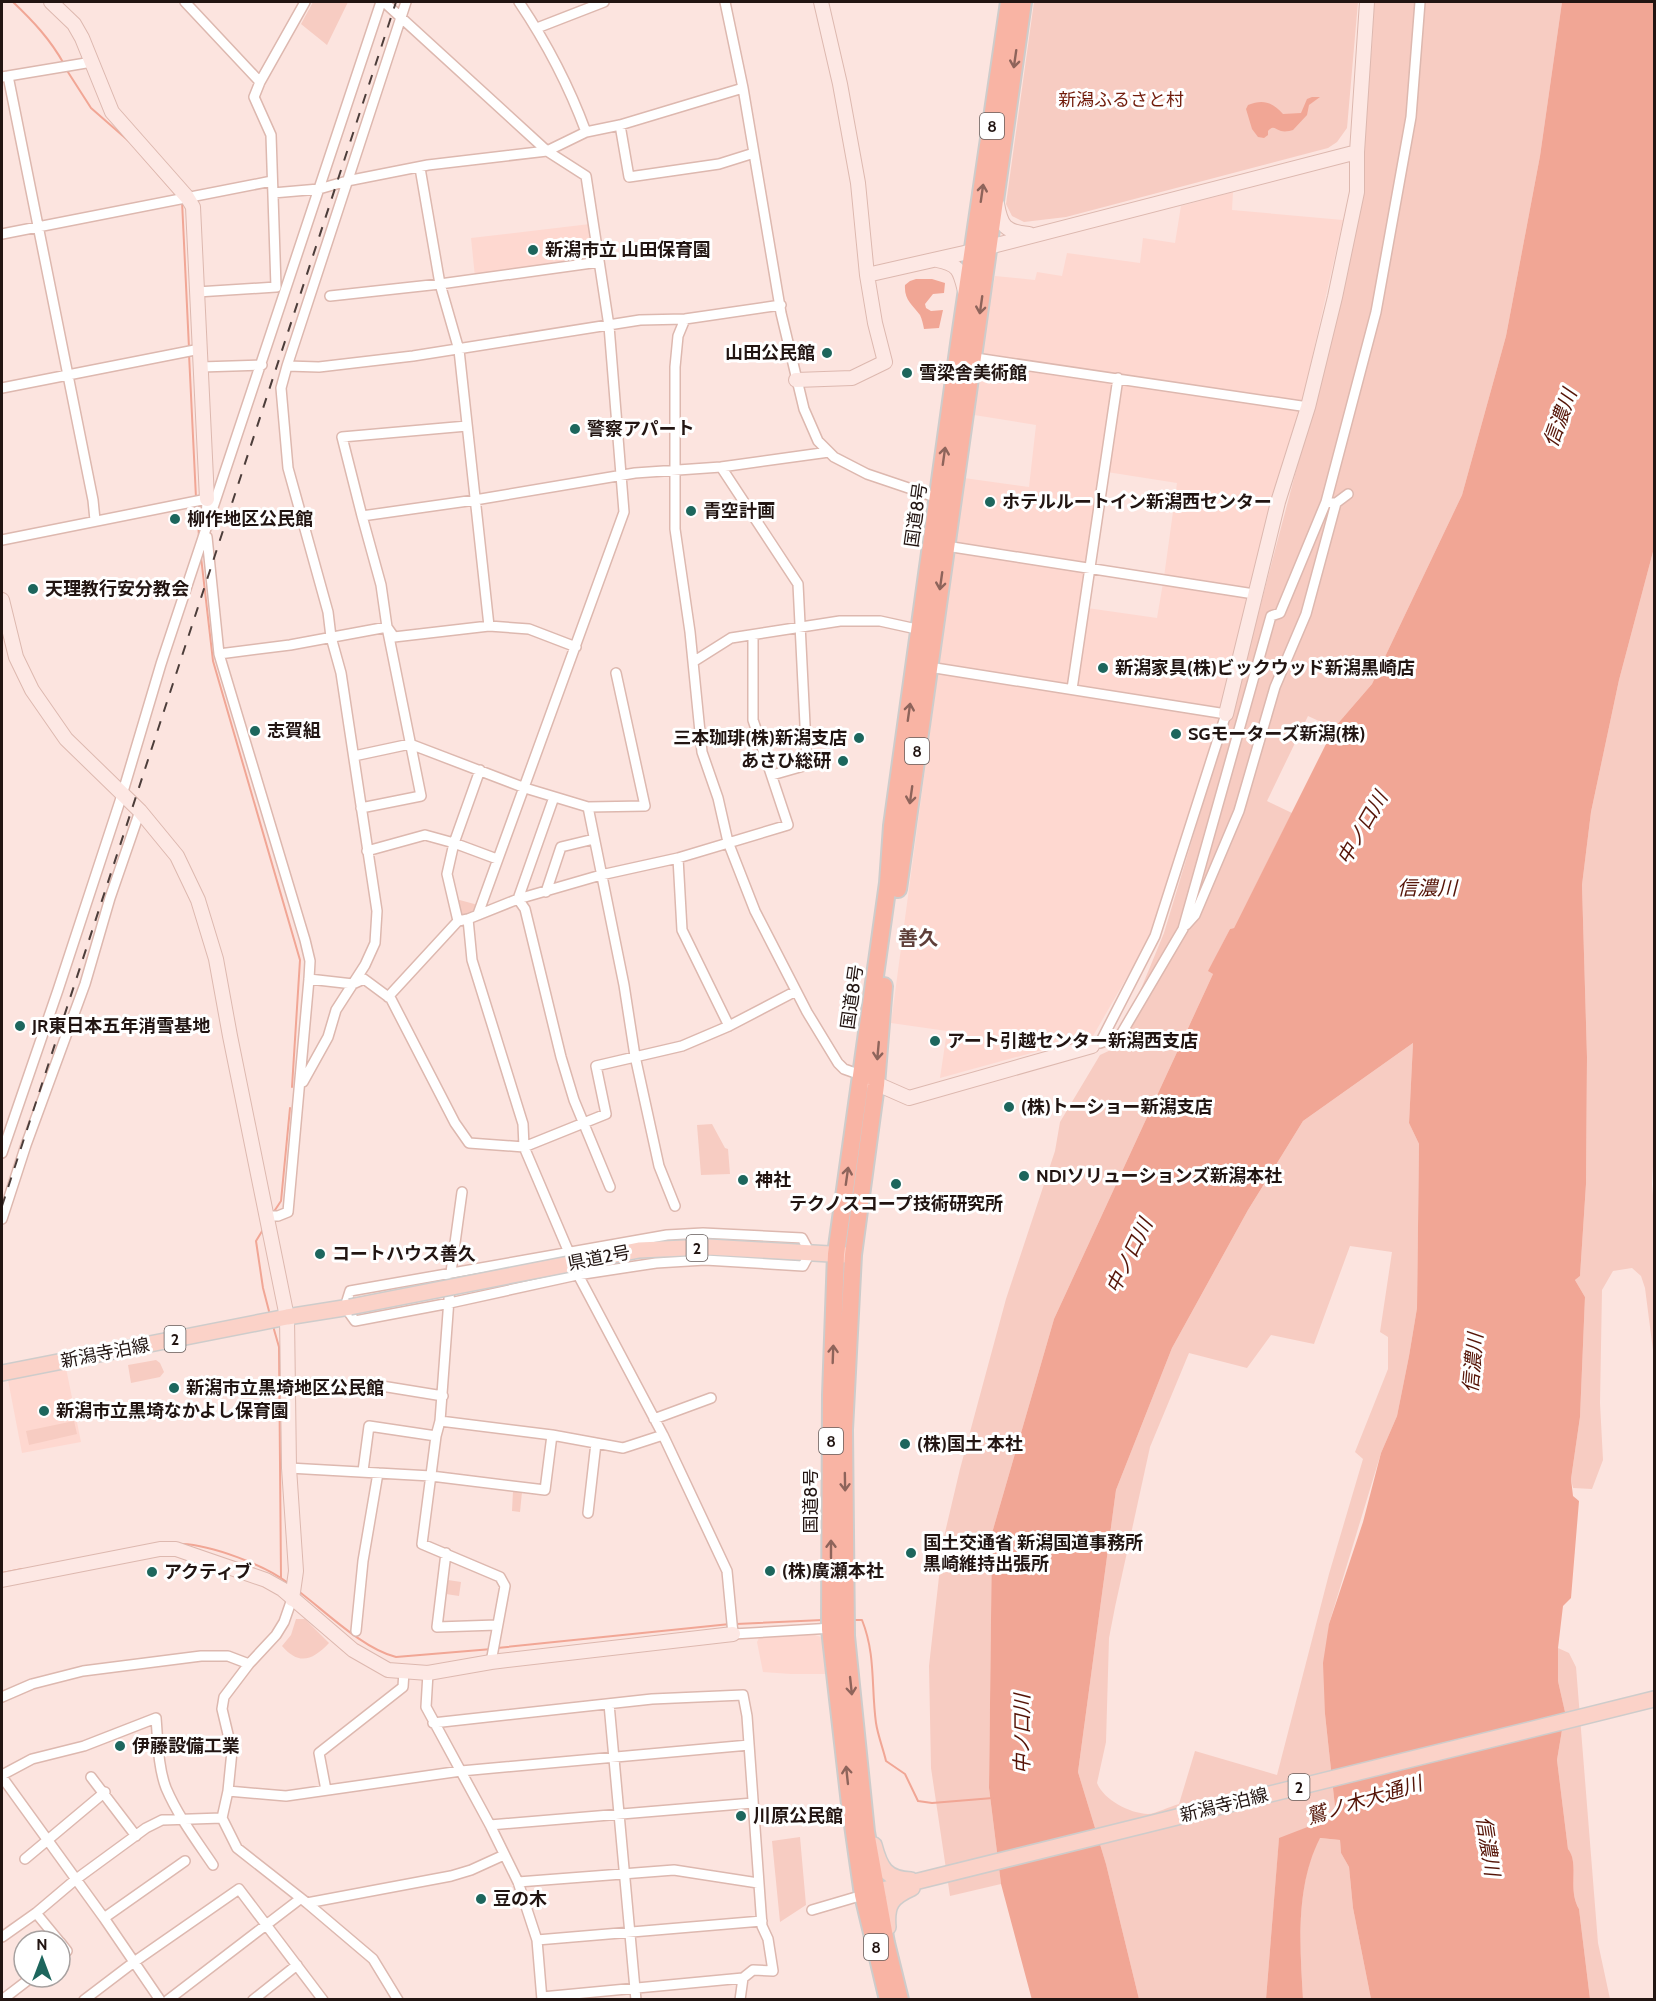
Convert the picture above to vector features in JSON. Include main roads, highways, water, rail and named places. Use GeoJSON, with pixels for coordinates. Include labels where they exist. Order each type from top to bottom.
{"type":"FeatureCollection","features":[{"type":"Feature","properties":{"kind":"highway","name":"国道8号"},"geometry":{"type":"LineString","coordinates":[[888,2000],[850,1804],[838,1628],[844,1430],[845,1255],[861,1075],[888,883],[892,826],[921,630],[945,499],[981,249],[1009,2]]}},
{"type":"Feature","properties":{"kind":"highway","name":"国道8号"},"geometry":{"type":"LineString","coordinates":[[965,356],[967,296],[996,199],[1023,2]]}},
{"type":"Feature","properties":{"kind":"highway","name":"国道8号"},"geometry":{"type":"LineString","coordinates":[[845,1255],[876,1085],[884,991],[946,546],[945,499]]}},
{"type":"Feature","properties":{"kind":"highway","name":"国道8号"},"geometry":{"type":"LineString","coordinates":[[838,1628],[864,1812],[869,1893],[886,1943],[900,2000]]}},
{"type":"Feature","properties":{"kind":"main road","name":"県道2号"},"geometry":{"type":"LineString","coordinates":[[347,1307],[639,1250],[708,1247],[845,1255]]}},
{"type":"Feature","properties":{"kind":"main road","name":"新潟寺泊線"},"geometry":{"type":"LineString","coordinates":[[2,1373],[347,1307]]}},
{"type":"Feature","properties":{"kind":"main road","name":"新潟寺泊線"},"geometry":{"type":"LineString","coordinates":[[869,1893],[1654,1699]]}},
{"type":"Feature","properties":{"kind":"main road"},"geometry":{"type":"LineString","coordinates":[[864,1812],[871,1821],[874,1847],[882,1868],[897,1879],[925,1880]]}},
{"type":"Feature","properties":{"kind":"main road"},"geometry":{"type":"LineString","coordinates":[[886,1943],[889,1938],[887,1915],[891,1904],[903,1892],[925,1880]]}},
{"type":"Feature","properties":{"kind":"water","name":"信濃川"},"geometry":{"type":"Polygon","coordinates":[[[1562,2],[1654,2],[1654,548],[1619,680],[1591,812],[1582,885],[1587,1057],[1586,1184],[1580,1276],[1575,1280],[1585,1297],[1580,1417],[1571,1479],[1573,1496],[1579,1501],[1571,1598],[1563,1606],[1558,1648],[1558,1681],[1565,1712],[1557,1760],[1568,1849],[1573,1862],[1574,1893],[1579,1909],[1590,1999],[1371,1999],[1353,1908],[1349,1867],[1341,1853],[1340,1840],[1320,1838],[1306,1876],[1303,1896],[1300,1938],[1303,1999],[1266,1999],[1279,1838],[1336,1816],[1325,1714],[1323,1663],[1329,1624],[1363,1522],[1381,1453],[1397,1416],[1417,1308],[1419,1144],[1409,1123],[1413,1043],[1303,1121],[1248,1210],[1172,1348],[1116,1490],[1078,1772],[1106,1864],[1139,1999],[1032,2000],[1001,1884],[989,1788],[992,1533],[1054,1319],[1213,974],[1208,971],[1230,929],[1234,928],[1334,728],[1372,684],[1462,495],[1506,336],[1540,156],[1562,2]]]}},
{"type":"Feature","properties":{"kind":"water"},"geometry":{"type":"Polygon","coordinates":[[[1320,97],[1309,105],[1307,115],[1293,130],[1283,131],[1271,128],[1264,138],[1258,137],[1252,129],[1246,109],[1248,105],[1263,102],[1271,104],[1283,114],[1301,113],[1307,99],[1320,97]]]}},
{"type":"Feature","properties":{"kind":"water"},"geometry":{"type":"Polygon","coordinates":[[[916,279],[932,279],[945,283],[944,293],[933,294],[925,304],[926,308],[931,311],[943,310],[939,328],[924,329],[920,315],[907,298],[905,285],[916,279]]]}},
{"type":"Feature","properties":{"kind":"waterway"},"geometry":{"type":"LineString","coordinates":[[13,2],[41,31],[64,64]]}},
{"type":"Feature","properties":{"kind":"waterway"},"geometry":{"type":"LineString","coordinates":[[66,69],[91,108],[131,143]]}},
{"type":"Feature","properties":{"kind":"waterway"},"geometry":{"type":"LineString","coordinates":[[144,158],[178,197]]}},
{"type":"Feature","properties":{"kind":"waterway"},"geometry":{"type":"LineString","coordinates":[[182,201],[189,348]]}},
{"type":"Feature","properties":{"kind":"waterway"},"geometry":{"type":"LineString","coordinates":[[189,354],[196,498]]}},
{"type":"Feature","properties":{"kind":"waterway"},"geometry":{"type":"LineString","coordinates":[[197,504],[199,537]]}},
{"type":"Feature","properties":{"kind":"waterway"},"geometry":{"type":"LineString","coordinates":[[201,557],[213,661],[300,960],[292,1087]]}},
{"type":"Feature","properties":{"kind":"waterway"},"geometry":{"type":"LineString","coordinates":[[273,1213],[281,1201],[290,1108]]}},
{"type":"Feature","properties":{"kind":"waterway"},"geometry":{"type":"LineString","coordinates":[[264,1228],[256,1241],[263,1288],[270,1315]]}},
{"type":"Feature","properties":{"kind":"waterway"},"geometry":{"type":"LineString","coordinates":[[273,1326],[279,1347],[281,1578]]}},
{"type":"Feature","properties":{"kind":"waterway"},"geometry":{"type":"LineString","coordinates":[[182,1544],[208,1548],[237,1557],[266,1569],[288,1583]]}},
{"type":"Feature","properties":{"kind":"waterway"},"geometry":{"type":"LineString","coordinates":[[2,1573],[22,1569]]}},
{"type":"Feature","properties":{"kind":"waterway"},"geometry":{"type":"LineString","coordinates":[[297,1590],[358,1638],[383,1653],[396,1657],[492,1649]]}},
{"type":"Feature","properties":{"kind":"waterway"},"geometry":{"type":"LineString","coordinates":[[736,1624],[823,1620]]}},
{"type":"Feature","properties":{"kind":"waterway"},"geometry":{"type":"LineString","coordinates":[[853,1620],[862,1620],[866,1633],[871,1658],[876,1723],[886,1761],[905,1774],[918,1801],[932,1803],[993,1798]]}},
{"type":"Feature","properties":{"kind":"waterway"},"geometry":{"type":"LineString","coordinates":[[497,1648],[730,1624]]}},
{"type":"Feature","properties":{"kind":"railway"},"geometry":{"type":"LineString","coordinates":[[2,1206],[396,2]]}},
{"type":"Feature","properties":{"kind":"place","name":"新潟市立 山田保育園"},"geometry":{"type":"Point","coordinates":[533,250]}},
{"type":"Feature","properties":{"kind":"place","name":"山田公民館"},"geometry":{"type":"Point","coordinates":[827,353]}},
{"type":"Feature","properties":{"kind":"place","name":"雪梁舎美術館"},"geometry":{"type":"Point","coordinates":[907,373]}},
{"type":"Feature","properties":{"kind":"place","name":"警察アパート"},"geometry":{"type":"Point","coordinates":[575,429]}},
{"type":"Feature","properties":{"kind":"place","name":"ホテルルートイン新潟西センター"},"geometry":{"type":"Point","coordinates":[990,502]}},
{"type":"Feature","properties":{"kind":"place","name":"青空計画"},"geometry":{"type":"Point","coordinates":[691,511]}},
{"type":"Feature","properties":{"kind":"place","name":"柳作地区公民館"},"geometry":{"type":"Point","coordinates":[175,519]}},
{"type":"Feature","properties":{"kind":"place","name":"天理教行安分教会"},"geometry":{"type":"Point","coordinates":[33,589]}},
{"type":"Feature","properties":{"kind":"place","name":"新潟家具(株)ビックウッド新潟黒崎店"},"geometry":{"type":"Point","coordinates":[1103,668]}},
{"type":"Feature","properties":{"kind":"place","name":"志賀組"},"geometry":{"type":"Point","coordinates":[255,731]}},
{"type":"Feature","properties":{"kind":"place","name":"SGモーターズ新潟(株)"},"geometry":{"type":"Point","coordinates":[1176,734]}},
{"type":"Feature","properties":{"kind":"place","name":"三本珈琲(株)新潟支店"},"geometry":{"type":"Point","coordinates":[859,738]}},
{"type":"Feature","properties":{"kind":"place","name":"あさひ総研"},"geometry":{"type":"Point","coordinates":[843,761]}},
{"type":"Feature","properties":{"kind":"place","name":"JR東日本五年消雪基地"},"geometry":{"type":"Point","coordinates":[20,1026]}},
{"type":"Feature","properties":{"kind":"place","name":"アート引越センター新潟西支店"},"geometry":{"type":"Point","coordinates":[935,1041]}},
{"type":"Feature","properties":{"kind":"place","name":"(株)トーショー新潟支店"},"geometry":{"type":"Point","coordinates":[1009,1107]}},
{"type":"Feature","properties":{"kind":"place","name":"NDIソリューションズ新潟本社"},"geometry":{"type":"Point","coordinates":[1024,1176]}},
{"type":"Feature","properties":{"kind":"place","name":"神社"},"geometry":{"type":"Point","coordinates":[743,1180]}},
{"type":"Feature","properties":{"kind":"place","name":"テクノスコープ技術研究所"},"geometry":{"type":"Point","coordinates":[896,1184]}},
{"type":"Feature","properties":{"kind":"place","name":"コートハウス善久"},"geometry":{"type":"Point","coordinates":[320,1254]}},
{"type":"Feature","properties":{"kind":"place","name":"新潟市立黒埼地区公民館"},"geometry":{"type":"Point","coordinates":[174,1388]}},
{"type":"Feature","properties":{"kind":"place","name":"新潟市立黒埼なかよし保育園"},"geometry":{"type":"Point","coordinates":[44,1411]}},
{"type":"Feature","properties":{"kind":"place","name":"(株)国土 本社"},"geometry":{"type":"Point","coordinates":[905,1444]}},
{"type":"Feature","properties":{"kind":"place","name":"国土交通省 新潟国道事務所 黒崎維持出張所"},"geometry":{"type":"Point","coordinates":[911,1553]}},
{"type":"Feature","properties":{"kind":"place","name":"(株)廣瀬本社"},"geometry":{"type":"Point","coordinates":[770,1571]}},
{"type":"Feature","properties":{"kind":"place","name":"アクティブ"},"geometry":{"type":"Point","coordinates":[152,1572]}},
{"type":"Feature","properties":{"kind":"place","name":"伊藤設備工業"},"geometry":{"type":"Point","coordinates":[120,1746]}},
{"type":"Feature","properties":{"kind":"place","name":"川原公民館"},"geometry":{"type":"Point","coordinates":[741,1816]}},
{"type":"Feature","properties":{"kind":"place","name":"豆の木"},"geometry":{"type":"Point","coordinates":[481,1899]}},
{"type":"Feature","properties":{"kind":"district","name":"善久"},"geometry":{"type":"Point","coordinates":[918,938]}},
{"type":"Feature","properties":{"kind":"park label","name":"新潟ふるさと村"},"geometry":{"type":"Point","coordinates":[1121,100]}},
{"type":"Feature","properties":{"kind":"water label","name":"中ノ口川"},"geometry":{"type":"Point","coordinates":[1362,828]}},
{"type":"Feature","properties":{"kind":"water label","name":"中ノ口川"},"geometry":{"type":"Point","coordinates":[1129,1256]}},
{"type":"Feature","properties":{"kind":"water label","name":"中ノ口川"},"geometry":{"type":"Point","coordinates":[1022,1734]}},
{"type":"Feature","properties":{"kind":"water label","name":"鷲ノ木大通川"},"geometry":{"type":"Point","coordinates":[1364,1800]}}]}
